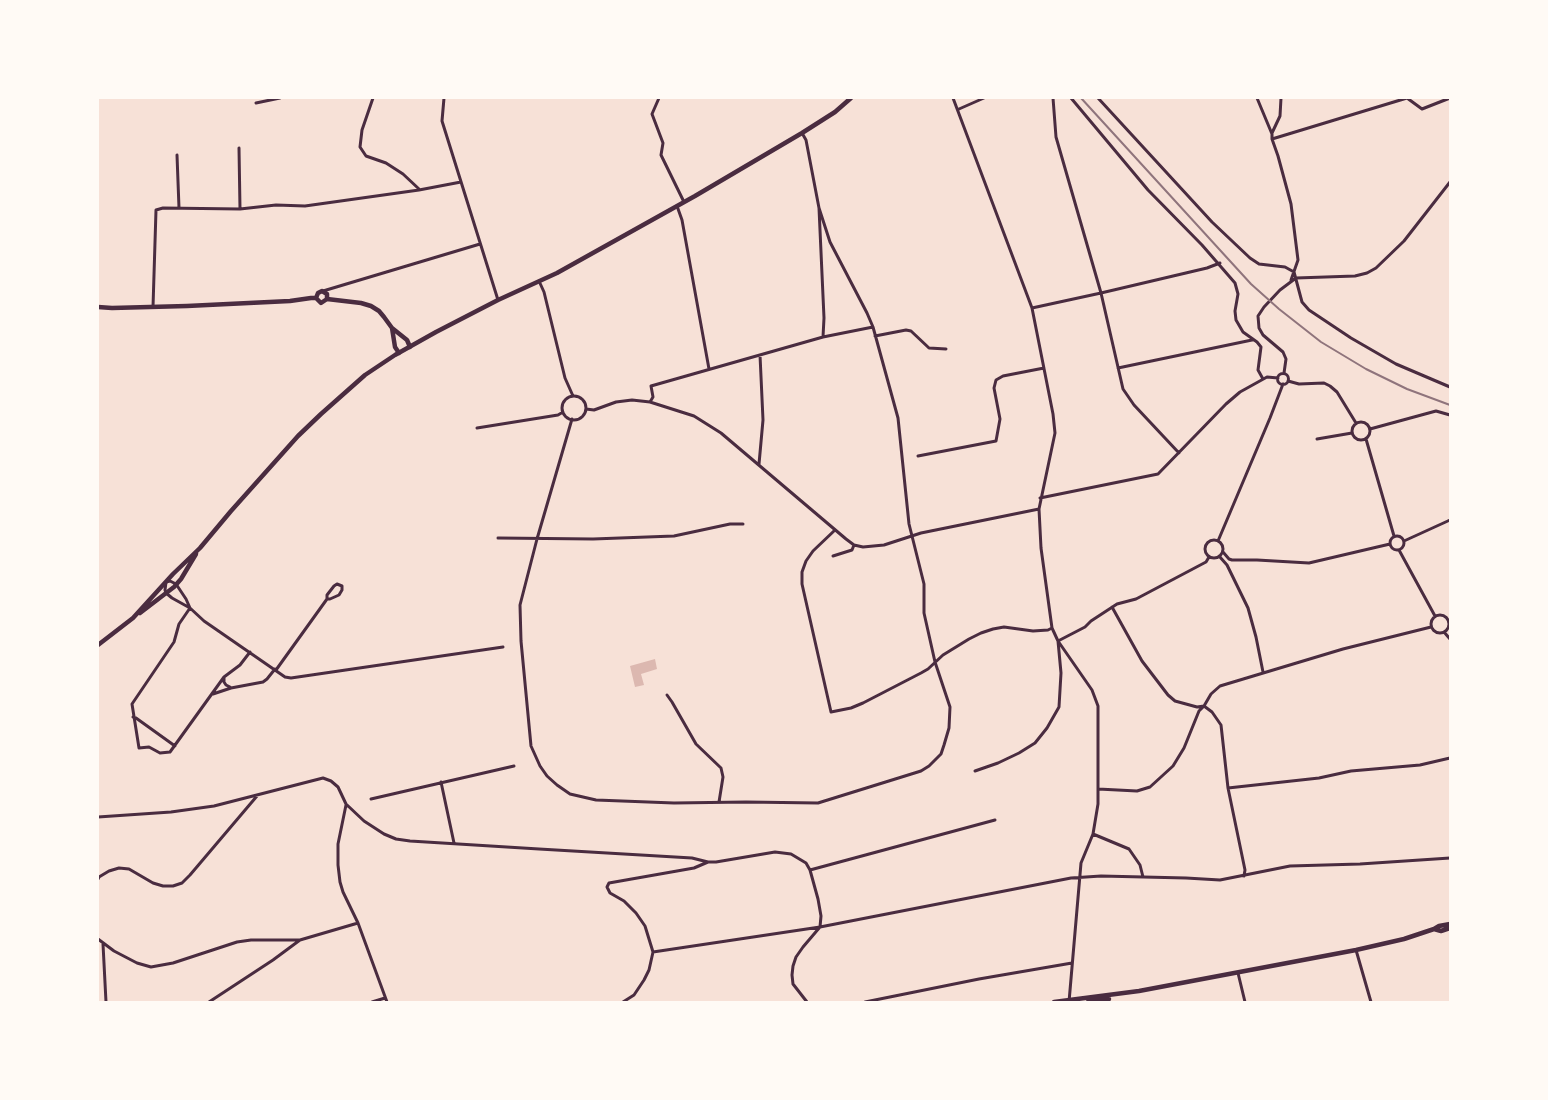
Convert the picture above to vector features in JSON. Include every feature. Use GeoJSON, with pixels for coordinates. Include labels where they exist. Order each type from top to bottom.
{"type":"FeatureCollection","features":[{"type":"Feature","properties":{"kind":"main road"},"geometry":{"type":"LineString","coordinates":[[133,618],[200,548],[298,436],[353,384],[399,353],[498,300],[587,257],[684,202],[802,133],[835,112],[851,98]]}},
{"type":"Feature","properties":{"kind":"main road"},"geometry":{"type":"LineString","coordinates":[[316,298],[318,293],[322,291],[327,294],[327,300]]}},
{"type":"Feature","properties":{"kind":"main road"},"geometry":{"type":"LineString","coordinates":[[98,306],[112,308],[153,307],[280,302],[316,298]]}},
{"type":"Feature","properties":{"kind":"main road"},"geometry":{"type":"LineString","coordinates":[[316,298],[321,303],[327,300],[361,303],[371,306],[406,340],[410,347]]}},
{"type":"Feature","properties":{"kind":"main road"},"geometry":{"type":"LineString","coordinates":[[392,328],[395,346],[399,353]]}},
{"type":"Feature","properties":{"kind":"main road"},"geometry":{"type":"LineString","coordinates":[[98,645],[176,584],[186,572],[200,548]]}},
{"type":"Feature","properties":{"kind":"main road"},"geometry":{"type":"LineString","coordinates":[[1088,1002],[1356,950],[1450,924]]}},
{"type":"Feature","properties":{"kind":"main road"},"geometry":{"type":"LineString","coordinates":[[1434,929],[1450,928]]}},
{"type":"Feature","properties":{"kind":"main road"},"geometry":{"type":"LineString","coordinates":[[1054,1002],[1139,991]]}},
{"type":"Feature","properties":{"kind":"street"},"geometry":{"type":"LineString","coordinates":[[256,103],[280,98]]}},
{"type":"Feature","properties":{"kind":"street"},"geometry":{"type":"LineString","coordinates":[[373,98],[362,130],[360,148],[366,156],[386,163],[403,174],[419,190]]}},
{"type":"Feature","properties":{"kind":"street"},"geometry":{"type":"LineString","coordinates":[[444,98],[442,121],[498,300]]}},
{"type":"Feature","properties":{"kind":"street"},"geometry":{"type":"LineString","coordinates":[[659,98],[652,114],[663,143],[661,155],[684,202]]}},
{"type":"Feature","properties":{"kind":"street"},"geometry":{"type":"LineString","coordinates":[[953,98],[959,109],[1032,308],[1055,433],[1039,509],[1041,548],[1052,628],[1058,641],[1092,690],[1098,706],[1098,804],[1093,834],[1081,862],[1069,1001]]}},
{"type":"Feature","properties":{"kind":"street"},"geometry":{"type":"LineString","coordinates":[[959,109],[984,98]]}},
{"type":"Feature","properties":{"kind":"street"},"geometry":{"type":"LineString","coordinates":[[1053,98],[1056,137],[1102,293],[1123,389],[1133,404],[1179,453]]}},
{"type":"Feature","properties":{"kind":"street"},"geometry":{"type":"LineString","coordinates":[[1071,98],[1148,190],[1220,264],[1237,287],[1238,294],[1234,314],[1243,332],[1260,344],[1261,354],[1258,370],[1263,379]]}},
{"type":"Feature","properties":{"kind":"street"},"geometry":{"type":"LineString","coordinates":[[1098,98],[1212,222],[1250,258],[1259,264],[1285,267],[1294,272],[1302,302],[1309,310],[1351,338],[1396,364],[1450,387]]}},
{"type":"Feature","properties":{"kind":"street"},"geometry":{"type":"LineString","coordinates":[[1256,98],[1272,134]]}},
{"type":"Feature","properties":{"kind":"street"},"geometry":{"type":"LineString","coordinates":[[1280,98],[1280,116],[1272,134],[1272,139],[1291,204],[1298,260],[1291,281]]}},
{"type":"Feature","properties":{"kind":"street"},"geometry":{"type":"LineString","coordinates":[[1272,139],[1407,98],[1422,109],[1450,98]]}},
{"type":"Feature","properties":{"kind":"street"},"geometry":{"type":"LineString","coordinates":[[572,419],[520,605],[531,746],[540,766],[557,785],[570,794],[589,799],[633,802],[818,803],[921,771],[941,754],[949,728],[950,707],[935,662],[924,613],[924,584],[912,536],[903,478],[898,418],[873,327],[830,242],[819,208],[806,140],[802,133]]}},
{"type":"Feature","properties":{"kind":"street"},"geometry":{"type":"LineString","coordinates":[[238,148],[240,208]]}},
{"type":"Feature","properties":{"kind":"street"},"geometry":{"type":"LineString","coordinates":[[177,155],[179,208]]}},
{"type":"Feature","properties":{"kind":"street"},"geometry":{"type":"LineString","coordinates":[[153,307],[156,210],[163,208],[240,208],[326,204],[461,182]]}},
{"type":"Feature","properties":{"kind":"street"},"geometry":{"type":"LineString","coordinates":[[1284,374],[1286,360],[1284,353],[1263,335],[1259,328],[1258,318],[1264,307],[1280,290],[1296,278],[1355,276],[1371,271],[1404,241],[1450,182]]}},
{"type":"Feature","properties":{"kind":"street"},"geometry":{"type":"LineString","coordinates":[[677,206],[682,220],[709,369]]}},
{"type":"Feature","properties":{"kind":"street"},"geometry":{"type":"LineString","coordinates":[[819,208],[824,318],[823,337]]}},
{"type":"Feature","properties":{"kind":"street"},"geometry":{"type":"LineString","coordinates":[[322,291],[480,244]]}},
{"type":"Feature","properties":{"kind":"street"},"geometry":{"type":"LineString","coordinates":[[1032,308],[1220,264]]}},
{"type":"Feature","properties":{"kind":"street"},"geometry":{"type":"LineString","coordinates":[[539,281],[546,299],[565,378],[573,396],[582,400],[586,409]]}},
{"type":"Feature","properties":{"kind":"street"},"geometry":{"type":"LineString","coordinates":[[650,402],[652,397],[651,386],[823,337],[873,327]]}},
{"type":"Feature","properties":{"kind":"street"},"geometry":{"type":"LineString","coordinates":[[875,336],[906,330],[911,331],[929,348],[946,349]]}},
{"type":"Feature","properties":{"kind":"street"},"geometry":{"type":"LineString","coordinates":[[1118,368],[1252,340]]}},
{"type":"Feature","properties":{"kind":"street"},"geometry":{"type":"LineString","coordinates":[[759,464],[763,420],[760,355]]}},
{"type":"Feature","properties":{"kind":"street"},"geometry":{"type":"LineString","coordinates":[[918,456],[996,441],[1000,418],[994,388],[996,380],[1003,376],[1044,368]]}},
{"type":"Feature","properties":{"kind":"street"},"geometry":{"type":"LineString","coordinates":[[1278,378],[1279,375],[1284,374]]}},
{"type":"Feature","properties":{"kind":"street"},"geometry":{"type":"LineString","coordinates":[[1284,374],[1288,377],[1288,381]]}},
{"type":"Feature","properties":{"kind":"street"},"geometry":{"type":"LineString","coordinates":[[1040,498],[1158,474],[1235,396],[1248,386],[1263,379],[1278,378]]}},
{"type":"Feature","properties":{"kind":"street"},"geometry":{"type":"LineString","coordinates":[[1278,378],[1278,381],[1282,384]]}},
{"type":"Feature","properties":{"kind":"street"},"geometry":{"type":"LineString","coordinates":[[1218,541],[1270,418],[1282,384],[1288,381],[1299,384],[1324,383],[1330,386],[1337,392],[1356,423]]}},
{"type":"Feature","properties":{"kind":"street"},"geometry":{"type":"LineString","coordinates":[[573,396],[564,402],[563,412],[567,417],[572,419],[581,417],[586,409]]}},
{"type":"Feature","properties":{"kind":"street"},"geometry":{"type":"LineString","coordinates":[[586,409],[594,410],[616,402],[632,400],[650,402],[694,416],[708,424],[759,464],[835,530],[854,544],[872,547],[884,546],[912,536],[1039,509]]}},
{"type":"Feature","properties":{"kind":"street"},"geometry":{"type":"LineString","coordinates":[[1370,429],[1436,411],[1450,415]]}},
{"type":"Feature","properties":{"kind":"street"},"geometry":{"type":"LineString","coordinates":[[478,428],[563,412]]}},
{"type":"Feature","properties":{"kind":"street"},"geometry":{"type":"LineString","coordinates":[[1365,422],[1370,429],[1370,435],[1366,439],[1358,440],[1352,433],[1352,428],[1356,423],[1365,422]]}},
{"type":"Feature","properties":{"kind":"street"},"geometry":{"type":"LineString","coordinates":[[1317,439],[1352,433]]}},
{"type":"Feature","properties":{"kind":"street"},"geometry":{"type":"LineString","coordinates":[[1366,439],[1394,536]]}},
{"type":"Feature","properties":{"kind":"street"},"geometry":{"type":"LineString","coordinates":[[1404,541],[1450,520]]}},
{"type":"Feature","properties":{"kind":"street"},"geometry":{"type":"LineString","coordinates":[[498,538],[674,536],[730,524],[743,524]]}},
{"type":"Feature","properties":{"kind":"street"},"geometry":{"type":"LineString","coordinates":[[835,530],[813,551],[806,561],[802,572],[802,584],[831,712],[851,708],[863,703],[921,673],[969,639],[993,629],[1004,627],[1033,631],[1052,628]]}},
{"type":"Feature","properties":{"kind":"street"},"geometry":{"type":"LineString","coordinates":[[1394,536],[1399,536],[1404,541]]}},
{"type":"Feature","properties":{"kind":"street"},"geometry":{"type":"LineString","coordinates":[[1394,536],[1391,538],[1390,544],[1392,548],[1399,550],[1435,616]]}},
{"type":"Feature","properties":{"kind":"street"},"geometry":{"type":"LineString","coordinates":[[1223,552],[1214,558],[1210,557],[1206,553],[1207,545],[1213,540],[1218,541],[1223,547],[1223,552],[1232,560],[1309,563],[1390,544]]}},
{"type":"Feature","properties":{"kind":"street"},"geometry":{"type":"LineString","coordinates":[[1399,550],[1404,545],[1404,541]]}},
{"type":"Feature","properties":{"kind":"street"},"geometry":{"type":"LineString","coordinates":[[833,556],[852,550],[854,544]]}},
{"type":"Feature","properties":{"kind":"street"},"geometry":{"type":"LineString","coordinates":[[1219,556],[1227,565],[1248,608],[1263,672]]}},
{"type":"Feature","properties":{"kind":"street"},"geometry":{"type":"LineString","coordinates":[[1058,641],[1085,627],[1112,607],[1136,599],[1206,562],[1210,557]]}},
{"type":"Feature","properties":{"kind":"street"},"geometry":{"type":"LineString","coordinates":[[190,608],[176,584],[170,581],[166,582],[164,587],[166,593],[190,608],[204,621],[285,677],[291,678],[503,647]]}},
{"type":"Feature","properties":{"kind":"street"},"geometry":{"type":"LineString","coordinates":[[213,694],[231,688],[263,682],[267,679],[276,670],[327,599],[334,586],[337,584],[342,586],[339,594],[327,599]]}},
{"type":"Feature","properties":{"kind":"street"},"geometry":{"type":"LineString","coordinates":[[1112,607],[1142,661],[1168,695],[1175,701],[1197,707],[1204,706],[1212,712],[1221,725],[1228,788],[1245,870],[1244,876]]}},
{"type":"Feature","properties":{"kind":"street"},"geometry":{"type":"LineString","coordinates":[[190,608],[179,624],[174,642],[132,704],[138,748],[149,747],[160,753],[170,752],[224,677],[245,660],[250,652]]}},
{"type":"Feature","properties":{"kind":"street"},"geometry":{"type":"LineString","coordinates":[[1435,616],[1444,616],[1450,622],[1444,632],[1436,632],[1432,627],[1431,622],[1435,616]]}},
{"type":"Feature","properties":{"kind":"street"},"geometry":{"type":"LineString","coordinates":[[1098,788],[1137,791],[1150,787],[1173,766],[1184,748],[1199,711],[1211,694],[1220,686],[1342,649],[1432,627]]}},
{"type":"Feature","properties":{"kind":"street"},"geometry":{"type":"LineString","coordinates":[[1444,632],[1450,639]]}},
{"type":"Feature","properties":{"kind":"street"},"geometry":{"type":"LineString","coordinates":[[975,771],[1019,753],[1035,743],[1046,728],[1059,707],[1060,673],[1058,641]]}},
{"type":"Feature","properties":{"kind":"street"},"geometry":{"type":"LineString","coordinates":[[224,677],[224,682],[231,688]]}},
{"type":"Feature","properties":{"kind":"street"},"geometry":{"type":"LineString","coordinates":[[667,696],[696,744],[721,768],[723,777],[719,802]]}},
{"type":"Feature","properties":{"kind":"street"},"geometry":{"type":"LineString","coordinates":[[133,717],[175,746]]}},
{"type":"Feature","properties":{"kind":"street"},"geometry":{"type":"LineString","coordinates":[[1228,788],[1319,778],[1351,771],[1420,765],[1450,758]]}},
{"type":"Feature","properties":{"kind":"street"},"geometry":{"type":"LineString","coordinates":[[371,799],[514,766]]}},
{"type":"Feature","properties":{"kind":"street"},"geometry":{"type":"LineString","coordinates":[[98,817],[171,812],[214,806],[322,778],[331,781],[338,787],[346,804],[374,828],[396,839],[692,858],[708,862],[783,852],[806,863],[810,870],[821,916],[820,927],[803,947],[793,966],[794,984],[807,1002]]}},
{"type":"Feature","properties":{"kind":"street"},"geometry":{"type":"LineString","coordinates":[[441,782],[454,844]]}},
{"type":"Feature","properties":{"kind":"street"},"geometry":{"type":"LineString","coordinates":[[98,880],[99,877],[109,871],[119,868],[129,870],[153,883],[164,886],[182,883],[257,796]]}},
{"type":"Feature","properties":{"kind":"street"},"geometry":{"type":"LineString","coordinates":[[346,804],[338,844],[338,865],[343,892],[358,923],[387,1002]]}},
{"type":"Feature","properties":{"kind":"street"},"geometry":{"type":"LineString","coordinates":[[810,870],[995,820]]}},
{"type":"Feature","properties":{"kind":"street"},"geometry":{"type":"LineString","coordinates":[[1093,834],[1130,849],[1140,865],[1143,878]]}},
{"type":"Feature","properties":{"kind":"street"},"geometry":{"type":"LineString","coordinates":[[653,952],[820,927],[1081,877],[1212,880],[1244,876],[1290,866],[1450,858]]}},
{"type":"Feature","properties":{"kind":"street"},"geometry":{"type":"LineString","coordinates":[[623,1002],[634,995],[644,980],[653,952],[645,926],[624,901],[610,893],[607,887],[609,883],[694,868],[708,862]]}},
{"type":"Feature","properties":{"kind":"street"},"geometry":{"type":"LineString","coordinates":[[98,939],[114,951],[137,963],[151,967],[173,963],[237,942],[251,940],[300,940],[358,923]]}},
{"type":"Feature","properties":{"kind":"street"},"geometry":{"type":"LineString","coordinates":[[209,1002],[300,940]]}},
{"type":"Feature","properties":{"kind":"street"},"geometry":{"type":"LineString","coordinates":[[103,944],[106,1002]]}},
{"type":"Feature","properties":{"kind":"street"},"geometry":{"type":"LineString","coordinates":[[1356,950],[1371,1002]]}},
{"type":"Feature","properties":{"kind":"street"},"geometry":{"type":"LineString","coordinates":[[865,1002],[1072,963]]}},
{"type":"Feature","properties":{"kind":"street"},"geometry":{"type":"LineString","coordinates":[[1238,972],[1245,1002]]}},
{"type":"Feature","properties":{"kind":"street"},"geometry":{"type":"LineString","coordinates":[[372,1002],[385,998]]}},
{"type":"Feature","properties":{"kind":"shaded area"},"geometry":{"type":"Polygon","coordinates":[[[655,659],[657,669],[641,674],[644,685],[635,687],[630,666],[655,659]]]}},
{"type":"Feature","properties":{"kind":"railway"},"geometry":{"type":"LineString","coordinates":[[1081,98],[1251,284],[1279,309],[1321,342],[1366,369],[1407,389],[1450,405]]}}]}
